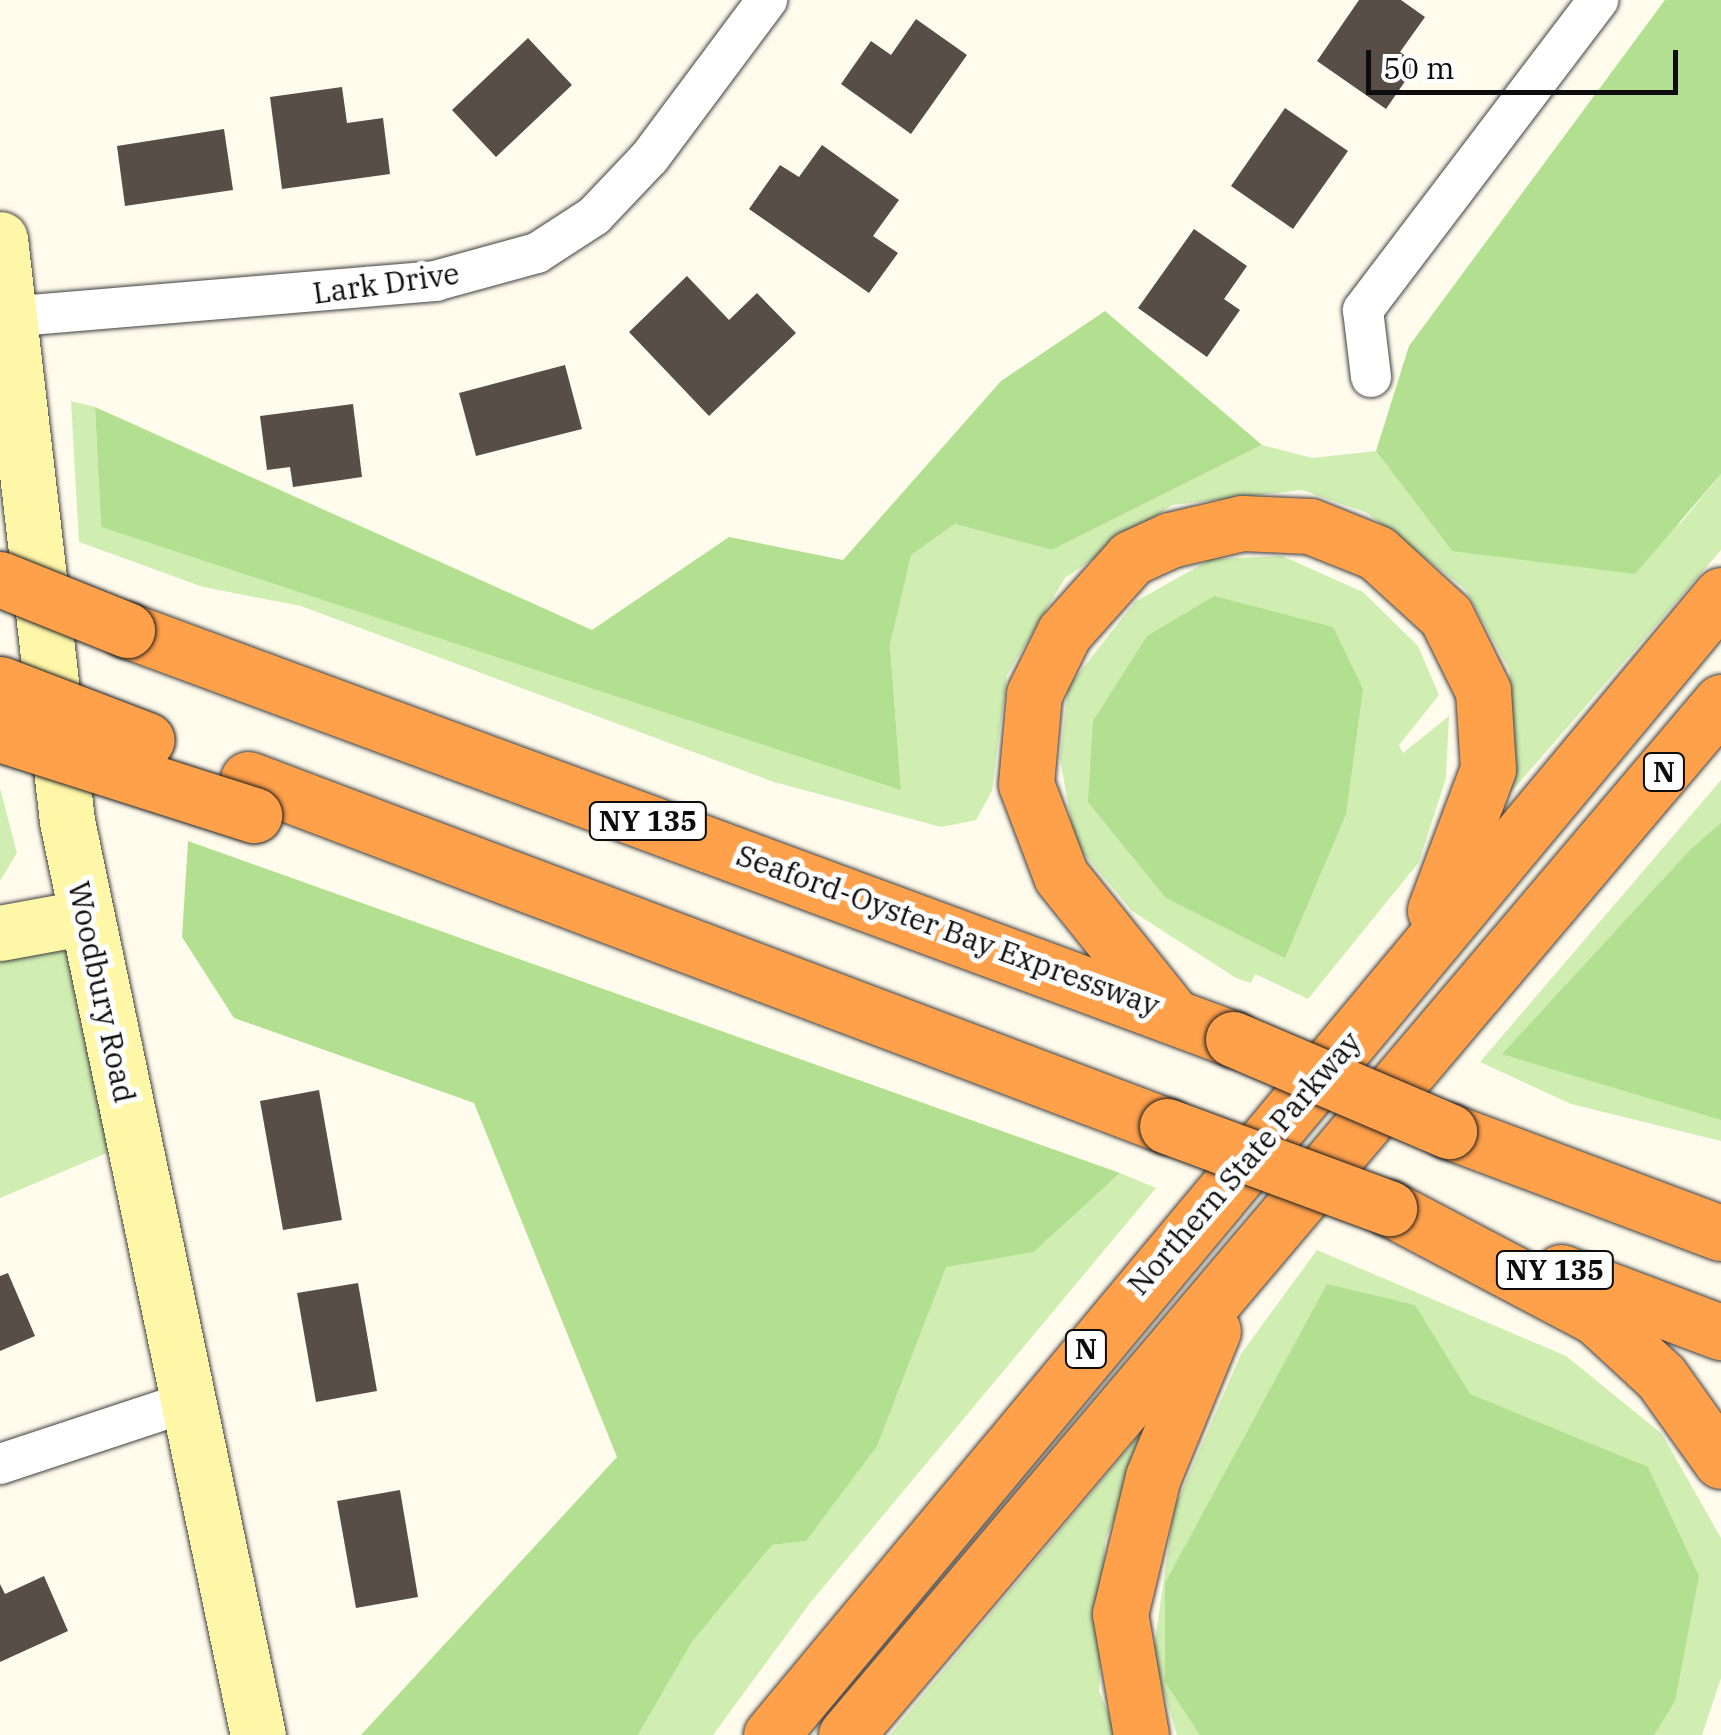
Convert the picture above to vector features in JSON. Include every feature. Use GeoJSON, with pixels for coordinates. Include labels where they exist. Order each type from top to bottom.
{"type":"FeatureCollection","features":[{"type":"Feature","properties":{"kind":"highway"},"geometry":{"type":"LineString","coordinates":[[1170,1012],[1041,840],[1026,784],[1026,736],[1034,694],[1094,592],[1170,540],[1242,523],[1310,526],[1377,553],[1414,582],[1467,649],[1482,691],[1488,769],[1410,970]]}},
{"type":"Feature","properties":{"kind":"highway","name":"Seaford-Oyster Bay Expressway"},"geometry":{"type":"LineString","coordinates":[[0,579],[127,630],[1170,1012],[1448,1132],[1721,1233]]}},
{"type":"Feature","properties":{"kind":"highway","name":"Northern State Parkway"},"geometry":{"type":"LineString","coordinates":[[771,1735],[1721,595]]}},
{"type":"Feature","properties":{"kind":"highway"},"geometry":{"type":"LineString","coordinates":[[0,684],[251,797]]}},
{"type":"Feature","properties":{"kind":"highway","name":"N"},"geometry":{"type":"LineString","coordinates":[[846,1735],[1232,1285],[1721,702]]}},
{"type":"Feature","properties":{"kind":"highway"},"geometry":{"type":"LineString","coordinates":[[0,734],[251,797]]}},
{"type":"Feature","properties":{"kind":"highway"},"geometry":{"type":"LineString","coordinates":[[1607,842],[1721,746]]}},
{"type":"Feature","properties":{"kind":"highway","name":"NY 135"},"geometry":{"type":"LineString","coordinates":[[251,797],[717,956],[1721,1332]]}},
{"type":"Feature","properties":{"kind":"highway"},"geometry":{"type":"LineString","coordinates":[[1448,1132],[1721,1209]]}},
{"type":"Feature","properties":{"kind":"highway"},"geometry":{"type":"LineString","coordinates":[[1389,1208],[1596,1317],[1661,1377],[1721,1461]]}},
{"type":"Feature","properties":{"kind":"highway"},"geometry":{"type":"LineString","coordinates":[[1141,1735],[1120,1614],[1153,1478],[1232,1285]]}},
{"type":"Feature","properties":{"kind":"main road","name":"Woodbury Road"},"geometry":{"type":"LineString","coordinates":[[0,240],[87,917],[258,1735]]}},
{"type":"Feature","properties":{"kind":"main road"},"geometry":{"type":"LineString","coordinates":[[0,933],[87,917]]}},
{"type":"Feature","properties":{"kind":"street","name":"Lark Drive"},"geometry":{"type":"LineString","coordinates":[[8,316],[436,281],[538,253],[594,216],[650,157],[767,0]]}},
{"type":"Feature","properties":{"kind":"street"},"geometry":{"type":"LineString","coordinates":[[1371,377],[1364,310],[1598,0]]}},
{"type":"Feature","properties":{"kind":"street"},"geometry":{"type":"LineString","coordinates":[[0,1464],[187,1402]]}},
{"type":"Feature","properties":{"kind":"green space"},"geometry":{"type":"Polygon","coordinates":[[[1665,0],[1721,0],[1721,474],[1635,574],[1452,551],[1376,451],[1409,346],[1665,0]]]}},
{"type":"Feature","properties":{"kind":"green space"},"geometry":{"type":"Polygon","coordinates":[[[1105,311],[1262,445],[1052,550],[955,524],[911,555],[890,645],[901,790],[101,527],[95,407],[592,630],[729,537],[843,560],[1001,381],[1105,311]]]}},
{"type":"Feature","properties":{"kind":"green space"},"geometry":{"type":"Polygon","coordinates":[[[71,401],[95,407],[101,527],[901,789],[890,645],[910,555],[955,524],[1052,550],[1262,445],[1312,458],[1376,451],[1452,551],[1680,524],[1721,474],[1721,550],[1499,806],[1510,671],[1465,589],[1367,513],[1302,490],[1172,505],[1065,578],[1007,675],[992,791],[976,820],[941,827],[774,782],[301,606],[203,587],[79,542],[71,401]]]}},
{"type":"Feature","properties":{"kind":"green space"},"geometry":{"type":"Polygon","coordinates":[[[1282,556],[1363,592],[1418,646],[1439,695],[1399,745],[1403,753],[1449,716],[1446,778],[1419,862],[1308,999],[1255,974],[1251,983],[1236,978],[1132,911],[1075,843],[1060,759],[1068,687],[1135,602],[1211,559],[1282,556]]]}},
{"type":"Feature","properties":{"kind":"green space"},"geometry":{"type":"Polygon","coordinates":[[[1214,596],[1333,627],[1363,689],[1346,814],[1285,958],[1166,898],[1088,802],[1093,721],[1147,636],[1214,596]]]}},
{"type":"Feature","properties":{"kind":"green space"},"geometry":{"type":"Polygon","coordinates":[[[1721,780],[1721,1141],[1571,1104],[1480,1062],[1721,780]]]}},
{"type":"Feature","properties":{"kind":"green space"},"geometry":{"type":"Polygon","coordinates":[[[0,788],[17,853],[0,881],[0,788]]]}},
{"type":"Feature","properties":{"kind":"green space"},"geometry":{"type":"Polygon","coordinates":[[[1721,823],[1721,1120],[1502,1054],[1691,849],[1721,823]]]}},
{"type":"Feature","properties":{"kind":"green space"},"geometry":{"type":"Polygon","coordinates":[[[188,841],[1120,1173],[1034,1252],[946,1267],[877,1446],[806,1541],[772,1545],[692,1642],[638,1735],[361,1735],[617,1457],[474,1103],[234,1018],[182,937],[188,841]]]}},
{"type":"Feature","properties":{"kind":"green space"},"geometry":{"type":"Polygon","coordinates":[[[87,917],[133,1142],[0,1198],[0,933],[87,917]]]}},
{"type":"Feature","properties":{"kind":"green space"},"geometry":{"type":"Polygon","coordinates":[[[1120,1173],[1156,1188],[810,1603],[713,1735],[638,1735],[692,1642],[772,1545],[806,1541],[946,1266],[1034,1252],[1120,1173]]]}},
{"type":"Feature","properties":{"kind":"green space"},"geometry":{"type":"Polygon","coordinates":[[[1317,1250],[1566,1356],[1662,1434],[1721,1538],[1721,1678],[1702,1735],[1177,1735],[1153,1655],[1174,1509],[1241,1354],[1317,1250]]]}},
{"type":"Feature","properties":{"kind":"green space"},"geometry":{"type":"Polygon","coordinates":[[[1327,1284],[1415,1305],[1470,1394],[1648,1467],[1699,1576],[1675,1701],[1654,1735],[1200,1735],[1165,1682],[1165,1583],[1327,1284]]]}},
{"type":"Feature","properties":{"kind":"green space"},"geometry":{"type":"Polygon","coordinates":[[[1167,1402],[1105,1540],[1099,1691],[1117,1735],[890,1735],[1167,1402]]]}},
{"type":"Feature","properties":{"kind":"building"},"geometry":{"type":"Polygon","coordinates":[[[1359,0],[1401,0],[1425,17],[1400,52],[1417,64],[1386,109],[1317,61],[1359,0]]]}},
{"type":"Feature","properties":{"kind":"building"},"geometry":{"type":"Polygon","coordinates":[[[916,19],[967,55],[911,134],[841,84],[871,41],[891,55],[916,19]]]}},
{"type":"Feature","properties":{"kind":"building"},"geometry":{"type":"Polygon","coordinates":[[[528,38],[572,85],[496,157],[452,110],[528,38]]]}},
{"type":"Feature","properties":{"kind":"building"},"geometry":{"type":"Polygon","coordinates":[[[342,87],[347,123],[383,118],[390,174],[282,189],[270,97],[342,87]]]}},
{"type":"Feature","properties":{"kind":"building"},"geometry":{"type":"Polygon","coordinates":[[[1285,108],[1348,151],[1293,229],[1231,186],[1285,108]]]}},
{"type":"Feature","properties":{"kind":"building"},"geometry":{"type":"Polygon","coordinates":[[[224,129],[233,190],[125,206],[117,146],[224,129]]]}},
{"type":"Feature","properties":{"kind":"building"},"geometry":{"type":"Polygon","coordinates":[[[822,145],[899,200],[873,236],[898,253],[869,293],[749,209],[780,165],[799,177],[822,145]]]}},
{"type":"Feature","properties":{"kind":"building"},"geometry":{"type":"Polygon","coordinates":[[[1194,229],[1247,266],[1224,299],[1240,310],[1207,357],[1138,308],[1194,229]]]}},
{"type":"Feature","properties":{"kind":"building"},"geometry":{"type":"Polygon","coordinates":[[[687,276],[729,320],[757,293],[796,333],[709,416],[629,332],[687,276]]]}},
{"type":"Feature","properties":{"kind":"building"},"geometry":{"type":"Polygon","coordinates":[[[565,365],[582,429],[476,456],[459,393],[565,365]]]}},
{"type":"Feature","properties":{"kind":"building"},"geometry":{"type":"Polygon","coordinates":[[[353,404],[362,477],[293,487],[290,467],[267,470],[260,416],[353,404]]]}},
{"type":"Feature","properties":{"kind":"building"},"geometry":{"type":"Polygon","coordinates":[[[319,1090],[342,1220],[283,1230],[260,1101],[319,1090]]]}},
{"type":"Feature","properties":{"kind":"building"},"geometry":{"type":"Polygon","coordinates":[[[8,1273],[35,1336],[0,1351],[0,1276],[8,1273]]]}},
{"type":"Feature","properties":{"kind":"building"},"geometry":{"type":"Polygon","coordinates":[[[358,1283],[377,1391],[316,1402],[297,1293],[358,1283]]]}},
{"type":"Feature","properties":{"kind":"building"},"geometry":{"type":"Polygon","coordinates":[[[400,1490],[418,1597],[356,1608],[337,1501],[400,1490]]]}},
{"type":"Feature","properties":{"kind":"building"},"geometry":{"type":"Polygon","coordinates":[[[44,1576],[68,1631],[0,1662],[0,1584],[5,1594],[44,1576]]]}}]}
